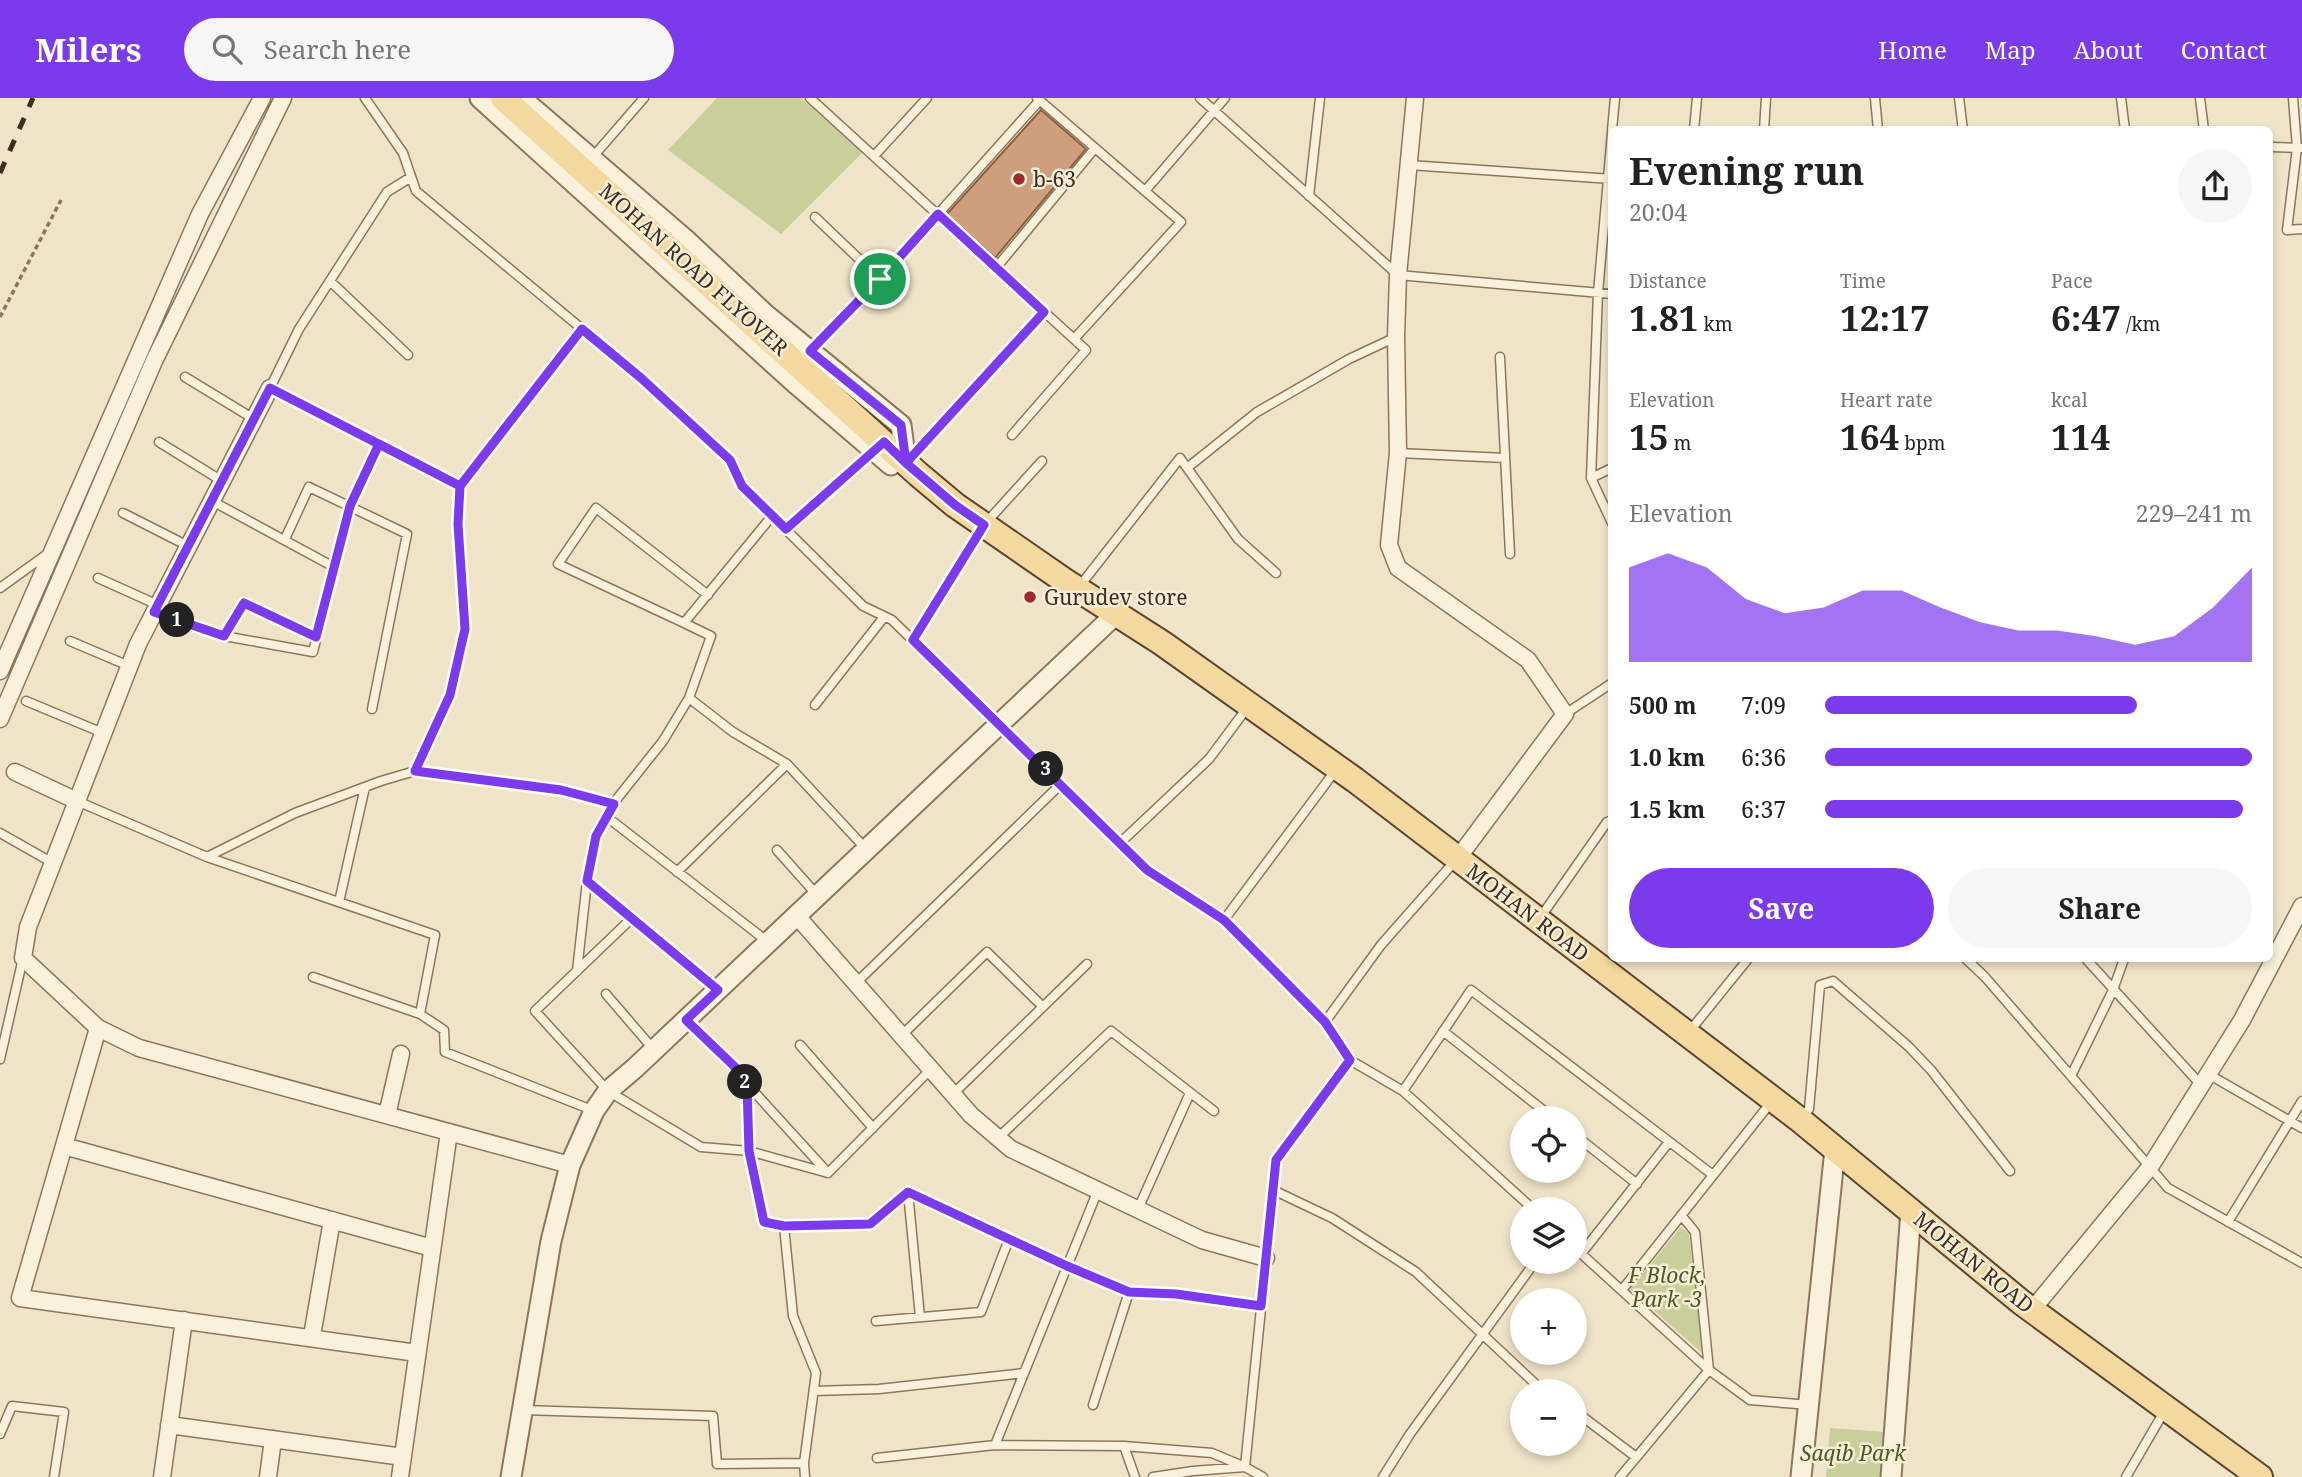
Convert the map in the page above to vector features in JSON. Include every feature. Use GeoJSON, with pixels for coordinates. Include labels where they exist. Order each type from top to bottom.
{"type":"FeatureCollection","features":[{"type":"Feature","properties":{"kind":"main road","name":"MOHAN ROAD FLYOVER"},"geometry":{"type":"LineString","coordinates":[[520,99],[847,408],[879,446]]}},
{"type":"Feature","properties":{"kind":"main road","name":"MOHAN ROAD"},"geometry":{"type":"LineString","coordinates":[[879,446],[912,468],[984,525],[1338,767],[1800,1120],[2032,1310],[2260,1477]]}},
{"type":"Feature","properties":{"kind":"street"},"geometry":{"type":"LineString","coordinates":[[0,671],[206,203],[262,98]]}},
{"type":"Feature","properties":{"kind":"street"},"geometry":{"type":"LineString","coordinates":[[0,719],[148,376],[283,98]]}},
{"type":"Feature","properties":{"kind":"street"},"geometry":{"type":"LineString","coordinates":[[480,98],[795,383],[879,446]]}},
{"type":"Feature","properties":{"kind":"street"},"geometry":{"type":"LineString","coordinates":[[1415,98],[1398,275],[1398,453],[1389,545],[1398,568],[1528,660],[1564,714],[1458,858]]}},
{"type":"Feature","properties":{"kind":"street"},"geometry":{"type":"LineString","coordinates":[[520,99],[686,240],[765,314],[901,425],[912,468]]}},
{"type":"Feature","properties":{"kind":"street"},"geometry":{"type":"LineString","coordinates":[[206,203],[227,213]]}},
{"type":"Feature","properties":{"kind":"street"},"geometry":{"type":"LineString","coordinates":[[131,369],[148,376]]}},
{"type":"Feature","properties":{"kind":"street"},"geometry":{"type":"LineString","coordinates":[[270,388],[156,608],[129,666],[28,927],[23,958],[97,1028],[139,1048],[570,1165]]}},
{"type":"Feature","properties":{"kind":"street"},"geometry":{"type":"LineString","coordinates":[[75,500],[92,507]]}},
{"type":"Feature","properties":{"kind":"street"},"geometry":{"type":"LineString","coordinates":[[511,1477],[551,1241],[570,1165],[594,1111],[608,1091],[654,1051],[1116,614]]}},
{"type":"Feature","properties":{"kind":"street"},"geometry":{"type":"LineString","coordinates":[[15,772],[76,801]]}},
{"type":"Feature","properties":{"kind":"street"},"geometry":{"type":"LineString","coordinates":[[2273,961],[2302,906]]}},
{"type":"Feature","properties":{"kind":"street"},"geometry":{"type":"LineString","coordinates":[[796,915],[971,1115],[1011,1149],[1202,1240],[1266,1258]]}},
{"type":"Feature","properties":{"kind":"street"},"geometry":{"type":"LineString","coordinates":[[2032,1310],[2150,1167],[2242,1020],[2273,962]]}},
{"type":"Feature","properties":{"kind":"street"},"geometry":{"type":"LineString","coordinates":[[97,1028],[20,1298],[312,1336],[417,1353]]}},
{"type":"Feature","properties":{"kind":"street"},"geometry":{"type":"LineString","coordinates":[[387,1115],[401,1054]]}},
{"type":"Feature","properties":{"kind":"street"},"geometry":{"type":"LineString","coordinates":[[400,1477],[449,1132]]}},
{"type":"Feature","properties":{"kind":"street"},"geometry":{"type":"LineString","coordinates":[[64,1146],[432,1248]]}},
{"type":"Feature","properties":{"kind":"street"},"geometry":{"type":"LineString","coordinates":[[1801,1477],[1835,1149]]}},
{"type":"Feature","properties":{"kind":"street"},"geometry":{"type":"LineString","coordinates":[[1891,1477],[1911,1212]]}},
{"type":"Feature","properties":{"kind":"street"},"geometry":{"type":"LineString","coordinates":[[312,1336],[332,1220]]}},
{"type":"Feature","properties":{"kind":"street"},"geometry":{"type":"LineString","coordinates":[[162,1477],[184,1320]]}},
{"type":"Feature","properties":{"kind":"street"},"geometry":{"type":"LineString","coordinates":[[169,1425],[403,1457]]}},
{"type":"Feature","properties":{"kind":"street"},"geometry":{"type":"LineString","coordinates":[[268,1477],[273,1439]]}},
{"type":"Feature","properties":{"kind":"lane"},"geometry":{"type":"LineString","coordinates":[[365,98],[403,153],[416,191],[641,378],[730,460],[742,486],[863,606],[892,620],[1147,870],[1224,920],[1325,1022],[1350,1060],[1404,1091],[1520,1197]]}},
{"type":"Feature","properties":{"kind":"lane"},"geometry":{"type":"LineString","coordinates":[[591,159],[644,98]]}},
{"type":"Feature","properties":{"kind":"lane"},"geometry":{"type":"LineString","coordinates":[[810,98],[1086,350],[1012,435]]}},
{"type":"Feature","properties":{"kind":"lane"},"geometry":{"type":"LineString","coordinates":[[874,156],[927,98]]}},
{"type":"Feature","properties":{"kind":"lane"},"geometry":{"type":"LineString","coordinates":[[1200,98],[1398,275],[1608,294]]}},
{"type":"Feature","properties":{"kind":"lane"},"geometry":{"type":"LineString","coordinates":[[1145,191],[1225,98]]}},
{"type":"Feature","properties":{"kind":"lane"},"geometry":{"type":"LineString","coordinates":[[1309,196],[1320,98]]}},
{"type":"Feature","properties":{"kind":"lane"},"geometry":{"type":"LineString","coordinates":[[1612,126],[1615,98]]}},
{"type":"Feature","properties":{"kind":"lane"},"geometry":{"type":"LineString","coordinates":[[1694,126],[1697,98]]}},
{"type":"Feature","properties":{"kind":"lane"},"geometry":{"type":"LineString","coordinates":[[1763,126],[1766,98]]}},
{"type":"Feature","properties":{"kind":"lane"},"geometry":{"type":"LineString","coordinates":[[1875,98],[1878,126]]}},
{"type":"Feature","properties":{"kind":"lane"},"geometry":{"type":"LineString","coordinates":[[1959,98],[1962,126]]}},
{"type":"Feature","properties":{"kind":"lane"},"geometry":{"type":"LineString","coordinates":[[2121,98],[2124,126]]}},
{"type":"Feature","properties":{"kind":"lane"},"geometry":{"type":"LineString","coordinates":[[2200,98],[2204,126]]}},
{"type":"Feature","properties":{"kind":"lane"},"geometry":{"type":"LineString","coordinates":[[2292,98],[2299,148],[2287,230],[2302,229]]}},
{"type":"Feature","properties":{"kind":"lane"},"geometry":{"type":"LineString","coordinates":[[810,351],[880,279],[1039,99],[1181,222],[1074,339]]}},
{"type":"Feature","properties":{"kind":"lane"},"geometry":{"type":"LineString","coordinates":[[2273,147],[2299,148]]}},
{"type":"Feature","properties":{"kind":"lane"},"geometry":{"type":"LineString","coordinates":[[996,268],[1095,148]]}},
{"type":"Feature","properties":{"kind":"lane"},"geometry":{"type":"LineString","coordinates":[[1409,164],[1608,179]]}},
{"type":"Feature","properties":{"kind":"lane"},"geometry":{"type":"LineString","coordinates":[[411,177],[387,192],[299,329],[270,388],[460,486]]}},
{"type":"Feature","properties":{"kind":"lane"},"geometry":{"type":"LineString","coordinates":[[1608,198],[1598,293],[1591,478],[1608,514]]}},
{"type":"Feature","properties":{"kind":"lane"},"geometry":{"type":"LineString","coordinates":[[815,217],[880,279]]}},
{"type":"Feature","properties":{"kind":"lane"},"geometry":{"type":"LineString","coordinates":[[330,281],[408,355]]}},
{"type":"Feature","properties":{"kind":"lane"},"geometry":{"type":"LineString","coordinates":[[912,468],[1044,312]]}},
{"type":"Feature","properties":{"kind":"lane"},"geometry":{"type":"LineString","coordinates":[[415,771],[450,695],[465,629],[458,524],[460,486],[582,329]]}},
{"type":"Feature","properties":{"kind":"lane"},"geometry":{"type":"LineString","coordinates":[[1187,468],[1257,412],[1349,359],[1396,337]]}},
{"type":"Feature","properties":{"kind":"lane"},"geometry":{"type":"LineString","coordinates":[[1500,357],[1510,554]]}},
{"type":"Feature","properties":{"kind":"lane"},"geometry":{"type":"LineString","coordinates":[[185,377],[254,419]]}},
{"type":"Feature","properties":{"kind":"lane"},"geometry":{"type":"LineString","coordinates":[[159,442],[222,481]]}},
{"type":"Feature","properties":{"kind":"lane"},"geometry":{"type":"LineString","coordinates":[[98,578],[156,608],[224,636],[313,652],[350,506],[379,444]]}},
{"type":"Feature","properties":{"kind":"lane"},"geometry":{"type":"LineString","coordinates":[[786,529],[879,446]]}},
{"type":"Feature","properties":{"kind":"lane"},"geometry":{"type":"LineString","coordinates":[[1398,453],[1505,458]]}},
{"type":"Feature","properties":{"kind":"lane"},"geometry":{"type":"LineString","coordinates":[[1077,589],[1180,458],[1238,539],[1276,573]]}},
{"type":"Feature","properties":{"kind":"lane"},"geometry":{"type":"LineString","coordinates":[[913,640],[984,525],[1042,461]]}},
{"type":"Feature","properties":{"kind":"lane"},"geometry":{"type":"LineString","coordinates":[[1591,478],[1608,470]]}},
{"type":"Feature","properties":{"kind":"lane"},"geometry":{"type":"LineString","coordinates":[[285,539],[309,487],[407,534],[372,709]]}},
{"type":"Feature","properties":{"kind":"lane"},"geometry":{"type":"LineString","coordinates":[[212,501],[334,567]]}},
{"type":"Feature","properties":{"kind":"lane"},"geometry":{"type":"LineString","coordinates":[[577,971],[587,881],[596,836],[614,804],[663,740],[690,698],[711,636],[558,564],[596,508],[708,595]]}},
{"type":"Feature","properties":{"kind":"lane"},"geometry":{"type":"LineString","coordinates":[[123,513],[188,546]]}},
{"type":"Feature","properties":{"kind":"lane"},"geometry":{"type":"LineString","coordinates":[[684,623],[772,516]]}},
{"type":"Feature","properties":{"kind":"lane"},"geometry":{"type":"LineString","coordinates":[[0,588],[55,548]]}},
{"type":"Feature","properties":{"kind":"lane"},"geometry":{"type":"LineString","coordinates":[[224,636],[244,603],[316,637]]}},
{"type":"Feature","properties":{"kind":"lane"},"geometry":{"type":"LineString","coordinates":[[815,705],[884,617]]}},
{"type":"Feature","properties":{"kind":"lane"},"geometry":{"type":"LineString","coordinates":[[70,641],[129,666]]}},
{"type":"Feature","properties":{"kind":"lane"},"geometry":{"type":"LineString","coordinates":[[1564,714],[1608,686]]}},
{"type":"Feature","properties":{"kind":"lane"},"geometry":{"type":"LineString","coordinates":[[690,698],[733,732],[787,764],[866,849]]}},
{"type":"Feature","properties":{"kind":"lane"},"geometry":{"type":"LineString","coordinates":[[26,702],[103,733]]}},
{"type":"Feature","properties":{"kind":"lane"},"geometry":{"type":"LineString","coordinates":[[1120,843],[1209,759],[1250,705]]}},
{"type":"Feature","properties":{"kind":"lane"},"geometry":{"type":"LineString","coordinates":[[677,872],[787,764]]}},
{"type":"Feature","properties":{"kind":"lane"},"geometry":{"type":"LineString","coordinates":[[1224,920],[1338,767]]}},
{"type":"Feature","properties":{"kind":"lane"},"geometry":{"type":"LineString","coordinates":[[207,857],[295,813],[415,771],[561,790],[614,804]]}},
{"type":"Feature","properties":{"kind":"lane"},"geometry":{"type":"LineString","coordinates":[[856,983],[1061,784]]}},
{"type":"Feature","properties":{"kind":"lane"},"geometry":{"type":"LineString","coordinates":[[339,902],[365,787]]}},
{"type":"Feature","properties":{"kind":"lane"},"geometry":{"type":"LineString","coordinates":[[76,801],[207,857],[435,935],[420,1014]]}},
{"type":"Feature","properties":{"kind":"lane"},"geometry":{"type":"LineString","coordinates":[[607,817],[768,942]]}},
{"type":"Feature","properties":{"kind":"lane"},"geometry":{"type":"LineString","coordinates":[[1539,920],[1608,822]]}},
{"type":"Feature","properties":{"kind":"lane"},"geometry":{"type":"LineString","coordinates":[[0,833],[53,863]]}},
{"type":"Feature","properties":{"kind":"lane"},"geometry":{"type":"LineString","coordinates":[[777,850],[817,895]]}},
{"type":"Feature","properties":{"kind":"lane"},"geometry":{"type":"LineString","coordinates":[[1325,1022],[1381,946],[1458,858]]}},
{"type":"Feature","properties":{"kind":"lane"},"geometry":{"type":"LineString","coordinates":[[587,881],[718,990]]}},
{"type":"Feature","properties":{"kind":"lane"},"geometry":{"type":"LineString","coordinates":[[632,918],[535,1012],[608,1091],[701,1147],[749,1151],[828,1173]]}},
{"type":"Feature","properties":{"kind":"lane"},"geometry":{"type":"LineString","coordinates":[[902,1035],[987,952],[1043,1007]]}},
{"type":"Feature","properties":{"kind":"lane"},"geometry":{"type":"LineString","coordinates":[[0,1059],[23,958]]}},
{"type":"Feature","properties":{"kind":"lane"},"geometry":{"type":"LineString","coordinates":[[1687,1034],[1746,962]]}},
{"type":"Feature","properties":{"kind":"lane"},"geometry":{"type":"LineString","coordinates":[[1969,962],[2168,1188],[2302,1263]]}},
{"type":"Feature","properties":{"kind":"lane"},"geometry":{"type":"LineString","coordinates":[[2089,962],[2113,990],[2205,1079],[2302,1128]]}},
{"type":"Feature","properties":{"kind":"lane"},"geometry":{"type":"LineString","coordinates":[[2071,1076],[2113,990],[2123,962]]}},
{"type":"Feature","properties":{"kind":"lane"},"geometry":{"type":"LineString","coordinates":[[953,1094],[1087,964]]}},
{"type":"Feature","properties":{"kind":"lane"},"geometry":{"type":"LineString","coordinates":[[313,977],[420,1014],[444,1030],[445,1052],[594,1111]]}},
{"type":"Feature","properties":{"kind":"lane"},"geometry":{"type":"LineString","coordinates":[[1800,1120],[1809,1109],[1820,985],[1833,981],[1908,1045],[1931,1070],[2010,1171]]}},
{"type":"Feature","properties":{"kind":"lane"},"geometry":{"type":"LineString","coordinates":[[1404,1091],[1471,990],[1713,1175]]}},
{"type":"Feature","properties":{"kind":"lane"},"geometry":{"type":"LineString","coordinates":[[606,994],[654,1051]]}},
{"type":"Feature","properties":{"kind":"lane"},"geometry":{"type":"LineString","coordinates":[[686,1020],[736,1068],[747,1084],[828,1173]]}},
{"type":"Feature","properties":{"kind":"lane"},"geometry":{"type":"LineString","coordinates":[[998,1138],[1111,1031],[1214,1111]]}},
{"type":"Feature","properties":{"kind":"lane"},"geometry":{"type":"LineString","coordinates":[[1443,1031],[1538,1106]]}},
{"type":"Feature","properties":{"kind":"lane"},"geometry":{"type":"LineString","coordinates":[[800,1045],[873,1128]]}},
{"type":"Feature","properties":{"kind":"lane"},"geometry":{"type":"LineString","coordinates":[[1245,1467],[1276,1160],[1350,1060]]}},
{"type":"Feature","properties":{"kind":"lane"},"geometry":{"type":"LineString","coordinates":[[828,1173],[932,1069]]}},
{"type":"Feature","properties":{"kind":"lane"},"geometry":{"type":"LineString","coordinates":[[747,1084],[749,1151],[764,1222],[784,1226],[870,1224],[908,1192]]}},
{"type":"Feature","properties":{"kind":"lane"},"geometry":{"type":"LineString","coordinates":[[1138,1209],[1190,1093]]}},
{"type":"Feature","properties":{"kind":"lane"},"geometry":{"type":"LineString","coordinates":[[1622,1290],[1773,1099]]}},
{"type":"Feature","properties":{"kind":"lane"},"geometry":{"type":"LineString","coordinates":[[2228,1222],[2302,1101]]}},
{"type":"Feature","properties":{"kind":"lane"},"geometry":{"type":"LineString","coordinates":[[1587,1241],[1637,1184],[1669,1142]]}},
{"type":"Feature","properties":{"kind":"lane"},"geometry":{"type":"LineString","coordinates":[[1587,1144],[1637,1184]]}},
{"type":"Feature","properties":{"kind":"lane"},"geometry":{"type":"LineString","coordinates":[[995,1445],[1098,1190]]}},
{"type":"Feature","properties":{"kind":"lane"},"geometry":{"type":"LineString","coordinates":[[1273,1190],[1332,1218],[1416,1272],[1530,1379]]}},
{"type":"Feature","properties":{"kind":"lane"},"geometry":{"type":"LineString","coordinates":[[908,1192],[1129,1292],[1176,1294],[1261,1306]]}},
{"type":"Feature","properties":{"kind":"lane"},"geometry":{"type":"LineString","coordinates":[[908,1192],[920,1317]]}},
{"type":"Feature","properties":{"kind":"lane"},"geometry":{"type":"LineString","coordinates":[[1620,1477],[1709,1370],[1695,1232],[1681,1215]]}},
{"type":"Feature","properties":{"kind":"lane"},"geometry":{"type":"LineString","coordinates":[[784,1226],[793,1316],[816,1373],[804,1463],[805,1477]]}},
{"type":"Feature","properties":{"kind":"lane"},"geometry":{"type":"LineString","coordinates":[[876,1321],[981,1312],[1009,1239]]}},
{"type":"Feature","properties":{"kind":"lane"},"geometry":{"type":"LineString","coordinates":[[1587,1259],[1709,1370],[1750,1400],[1809,1405]]}},
{"type":"Feature","properties":{"kind":"lane"},"geometry":{"type":"LineString","coordinates":[[1383,1477],[1410,1434],[1526,1274]]}},
{"type":"Feature","properties":{"kind":"lane"},"geometry":{"type":"LineString","coordinates":[[1093,1405],[1129,1292]]}},
{"type":"Feature","properties":{"kind":"lane"},"geometry":{"type":"LineString","coordinates":[[814,1391],[879,1389],[1024,1373]]}},
{"type":"Feature","properties":{"kind":"lane"},"geometry":{"type":"LineString","coordinates":[[0,1434],[12,1406],[64,1412],[54,1477]]}},
{"type":"Feature","properties":{"kind":"lane"},"geometry":{"type":"LineString","coordinates":[[2126,1477],[2166,1408]]}},
{"type":"Feature","properties":{"kind":"lane"},"geometry":{"type":"LineString","coordinates":[[523,1410],[713,1416],[717,1464],[804,1463]]}},
{"type":"Feature","properties":{"kind":"lane"},"geometry":{"type":"LineString","coordinates":[[1587,1420],[1636,1457]]}},
{"type":"Feature","properties":{"kind":"lane"},"geometry":{"type":"LineString","coordinates":[[877,1458],[995,1445],[1124,1446],[1212,1453],[1263,1477]]}},
{"type":"Feature","properties":{"kind":"lane"},"geometry":{"type":"LineString","coordinates":[[1124,1446],[1135,1477]]}},
{"type":"Feature","properties":{"kind":"lane"},"geometry":{"type":"LineString","coordinates":[[1153,1477],[1245,1467]]}},
{"type":"Feature","properties":{"kind":"path"},"geometry":{"type":"LineString","coordinates":[[0,317],[61,200]]}},
{"type":"Feature","properties":{"kind":"green space"},"geometry":{"type":"Polygon","coordinates":[[[717,98],[800,98],[866,149],[781,234],[668,150],[717,98]]]}},
{"type":"Feature","properties":{"kind":"green space","name":"F Block, Park -3"},"geometry":{"type":"Polygon","coordinates":[[[1681,1227],[1689,1234],[1702,1353],[1630,1289],[1681,1227]]]}},
{"type":"Feature","properties":{"kind":"green space","name":"Saqib Park"},"geometry":{"type":"Polygon","coordinates":[[[1830,1428],[1885,1432],[1883,1477],[1826,1477],[1830,1428]]]}},
{"type":"Feature","properties":{"kind":"building","name":"b-63"},"geometry":{"type":"Polygon","coordinates":[[[1041,110],[1086,149],[995,258],[947,214],[1041,110]]]}},
{"type":"Feature","properties":{"kind":"railway"},"geometry":{"type":"LineString","coordinates":[[0,173],[33,98]]}},
{"type":"Feature","properties":{"kind":"place","name":"b-63"},"geometry":{"type":"Point","coordinates":[1019,179]}},
{"type":"Feature","properties":{"kind":"place","name":"Gurudev store"},"geometry":{"type":"Point","coordinates":[1030,597]}},
{"type":"Feature","properties":{"kind":"route"},"geometry":{"type":"LineString","coordinates":[[880,279],[810,351],[901,425],[906,463],[884,442],[786,529],[742,486],[730,460],[641,378],[582,329],[460,486],[379,444],[350,506],[316,637],[244,603],[224,636],[154,612],[270,388],[379,444],[460,486],[458,524],[465,629],[450,695],[415,771],[561,790],[614,804],[596,836],[587,881],[718,990],[686,1020],[736,1068],[747,1084],[749,1151],[764,1222],[784,1226],[870,1224],[908,1192],[1129,1292],[1176,1294],[1261,1306],[1276,1160],[1350,1060],[1325,1022],[1224,920],[1147,870],[913,640],[984,525],[955,505],[906,463],[1044,312],[938,214],[880,279]]}}]}
